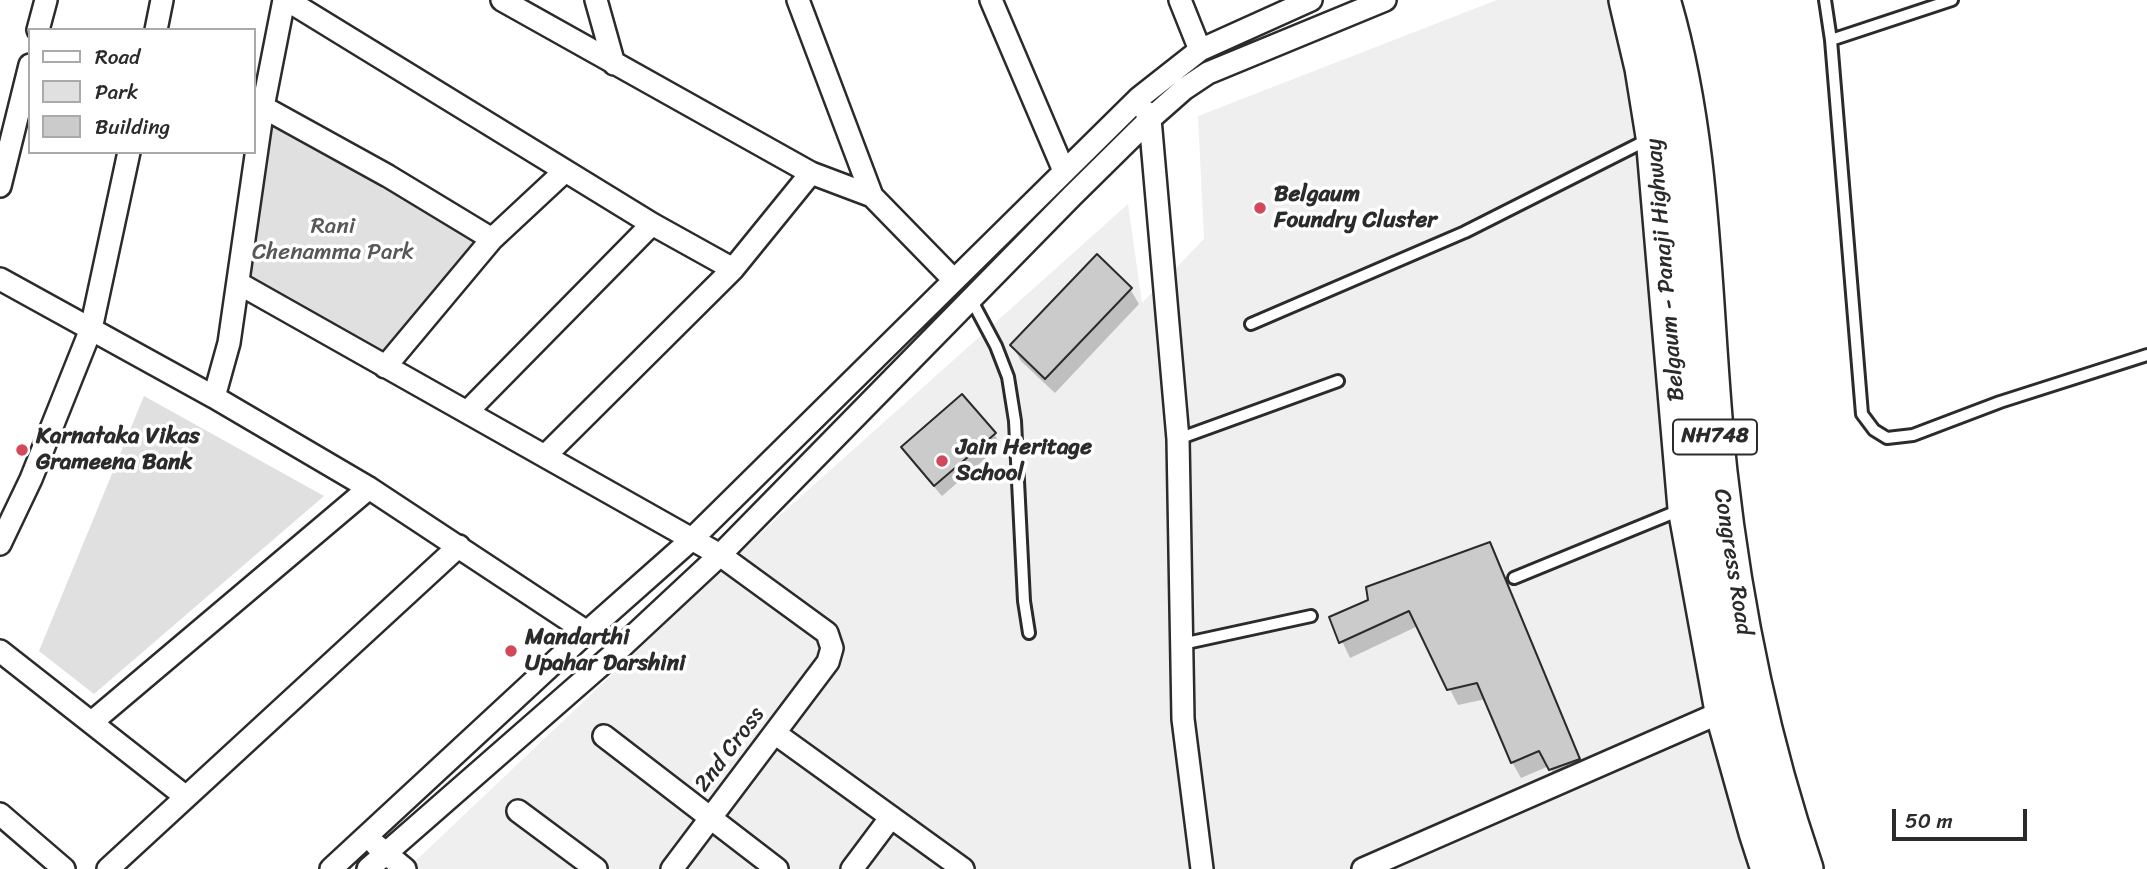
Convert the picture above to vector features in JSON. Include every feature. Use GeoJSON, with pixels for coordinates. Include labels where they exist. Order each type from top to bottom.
{"type":"FeatureCollection","features":[{"type":"Feature","properties":{"kind":"highway","name":"Belgaum - Panaji Highway"},"geometry":{"type":"LineString","coordinates":[[1628,0],[1644,68],[1655,136],[1687,508],[1724,711],[1770,869]]}},
{"type":"Feature","properties":{"kind":"highway","name":"Congress Road"},"geometry":{"type":"LineString","coordinates":[[1661,0],[1670,29],[1687,114],[1718,471],[1736,602],[1770,760],[1804,869]]}},
{"type":"Feature","properties":{"kind":"street"},"geometry":{"type":"LineString","coordinates":[[39,28],[46,0]]}},
{"type":"Feature","properties":{"kind":"street"},"geometry":{"type":"LineString","coordinates":[[156,28],[162,0]]}},
{"type":"Feature","properties":{"kind":"street"},"geometry":{"type":"LineString","coordinates":[[214,397],[229,343],[263,107],[285,0],[652,224],[733,269]]}},
{"type":"Feature","properties":{"kind":"street"},"geometry":{"type":"LineString","coordinates":[[502,0],[811,173],[872,196]]}},
{"type":"Feature","properties":{"kind":"street"},"geometry":{"type":"LineString","coordinates":[[596,0],[614,64]]}},
{"type":"Feature","properties":{"kind":"street"},"geometry":{"type":"LineString","coordinates":[[798,0],[872,196],[954,280]]}},
{"type":"Feature","properties":{"kind":"street"},"geometry":{"type":"LineString","coordinates":[[991,0],[1064,171]]}},
{"type":"Feature","properties":{"kind":"street"},"geometry":{"type":"LineString","coordinates":[[1180,0],[1200,50]]}},
{"type":"Feature","properties":{"kind":"street"},"geometry":{"type":"LineString","coordinates":[[331,869],[587,632],[692,539],[1139,98],[1200,50],[1311,0]]}},
{"type":"Feature","properties":{"kind":"street"},"geometry":{"type":"LineString","coordinates":[[368,869],[616,652],[720,555],[1150,119],[1184,89],[1208,73],[1385,0]]}},
{"type":"Feature","properties":{"kind":"street"},"geometry":{"type":"LineString","coordinates":[[0,186],[28,73]]}},
{"type":"Feature","properties":{"kind":"street"},"geometry":{"type":"LineString","coordinates":[[1139,98],[1150,119],[1178,439],[1183,719],[1202,869]]}},
{"type":"Feature","properties":{"kind":"street"},"geometry":{"type":"LineString","coordinates":[[263,107],[388,176],[492,239]]}},
{"type":"Feature","properties":{"kind":"street"},"geometry":{"type":"LineString","coordinates":[[0,544],[31,479],[91,329],[130,154]]}},
{"type":"Feature","properties":{"kind":"street"},"geometry":{"type":"LineString","coordinates":[[385,367],[492,239],[565,171]]}},
{"type":"Feature","properties":{"kind":"street"},"geometry":{"type":"LineString","coordinates":[[546,455],[733,269],[811,173]]}},
{"type":"Feature","properties":{"kind":"street"},"geometry":{"type":"LineString","coordinates":[[467,412],[652,224]]}},
{"type":"Feature","properties":{"kind":"street"},"geometry":{"type":"LineString","coordinates":[[0,279],[214,397],[369,488],[587,632]]}},
{"type":"Feature","properties":{"kind":"street"},"geometry":{"type":"LineString","coordinates":[[238,283],[720,555]]}},
{"type":"Feature","properties":{"kind":"street"},"geometry":{"type":"LineString","coordinates":[[92,722],[369,488]]}},
{"type":"Feature","properties":{"kind":"street"},"geometry":{"type":"LineString","coordinates":[[108,869],[459,546]]}},
{"type":"Feature","properties":{"kind":"street","name":"2nd Cross"},"geometry":{"type":"LineString","coordinates":[[672,869],[776,734],[828,662],[832,648],[827,633],[720,555]]}},
{"type":"Feature","properties":{"kind":"street"},"geometry":{"type":"LineString","coordinates":[[0,651],[186,797]]}},
{"type":"Feature","properties":{"kind":"street"},"geometry":{"type":"LineString","coordinates":[[1363,869],[1724,711]]}},
{"type":"Feature","properties":{"kind":"street"},"geometry":{"type":"LineString","coordinates":[[776,734],[962,869]]}},
{"type":"Feature","properties":{"kind":"street"},"geometry":{"type":"LineString","coordinates":[[604,736],[777,869]]}},
{"type":"Feature","properties":{"kind":"street"},"geometry":{"type":"LineString","coordinates":[[518,811],[596,869]]}},
{"type":"Feature","properties":{"kind":"street"},"geometry":{"type":"LineString","coordinates":[[0,814],[64,869]]}},
{"type":"Feature","properties":{"kind":"street"},"geometry":{"type":"LineString","coordinates":[[854,868],[891,817]]}},
{"type":"Feature","properties":{"kind":"street"},"geometry":{"type":"LineString","coordinates":[[367,837],[405,869]]}},
{"type":"Feature","properties":{"kind":"lane"},"geometry":{"type":"LineString","coordinates":[[1825,0],[1831,40],[1862,414],[1874,430],[1887,438],[1913,435],[2000,402],[2147,355]]}},
{"type":"Feature","properties":{"kind":"lane"},"geometry":{"type":"LineString","coordinates":[[1831,40],[1952,0]]}},
{"type":"Feature","properties":{"kind":"lane"},"geometry":{"type":"LineString","coordinates":[[1251,324],[1465,232],[1655,136]]}},
{"type":"Feature","properties":{"kind":"lane"},"geometry":{"type":"LineString","coordinates":[[971,299],[996,346],[1008,377],[1015,421],[1024,601],[1029,633]]}},
{"type":"Feature","properties":{"kind":"lane"},"geometry":{"type":"LineString","coordinates":[[1178,439],[1338,381]]}},
{"type":"Feature","properties":{"kind":"lane"},"geometry":{"type":"LineString","coordinates":[[1514,578],[1687,508]]}},
{"type":"Feature","properties":{"kind":"lane"},"geometry":{"type":"LineString","coordinates":[[1182,644],[1311,617]]}},
{"type":"Feature","properties":{"kind":"shaded area"},"geometry":{"type":"Polygon","coordinates":[[[1497,0],[1613,0],[1640,112],[1760,869],[407,869],[779,516],[1128,204],[1142,303],[1204,239],[1198,116],[1497,0]]]}},
{"type":"Feature","properties":{"kind":"green space","name":"Rani Chenamma Park"},"geometry":{"type":"Polygon","coordinates":[[[268,114],[485,240],[385,361],[245,281],[268,114]]]}},
{"type":"Feature","properties":{"kind":"green space"},"geometry":{"type":"Polygon","coordinates":[[[144,396],[324,496],[94,694],[39,651],[144,396]]]}},
{"type":"Feature","properties":{"kind":"building"},"geometry":{"type":"Polygon","coordinates":[[[1097,254],[1132,288],[1045,379],[1010,345],[1097,254]]]}},
{"type":"Feature","properties":{"kind":"building"},"geometry":{"type":"Polygon","coordinates":[[[962,394],[996,433],[934,486],[901,447],[962,394]]]}},
{"type":"Feature","properties":{"kind":"building"},"geometry":{"type":"Polygon","coordinates":[[[1490,542],[1580,759],[1549,770],[1539,751],[1511,763],[1477,683],[1447,690],[1409,611],[1339,643],[1329,617],[1368,600],[1366,587],[1490,542]]]}},
{"type":"Feature","properties":{"kind":"place","name":"Belgaum Foundry Cluster"},"geometry":{"type":"Point","coordinates":[1260,208]}},
{"type":"Feature","properties":{"kind":"place","name":"Karnataka Vikas Grameena Bank"},"geometry":{"type":"Point","coordinates":[22,450]}},
{"type":"Feature","properties":{"kind":"place","name":"Jain Heritage School"},"geometry":{"type":"Point","coordinates":[942,461]}},
{"type":"Feature","properties":{"kind":"place","name":"Mandarthi Upahar Darshini"},"geometry":{"type":"Point","coordinates":[511,651]}}]}
